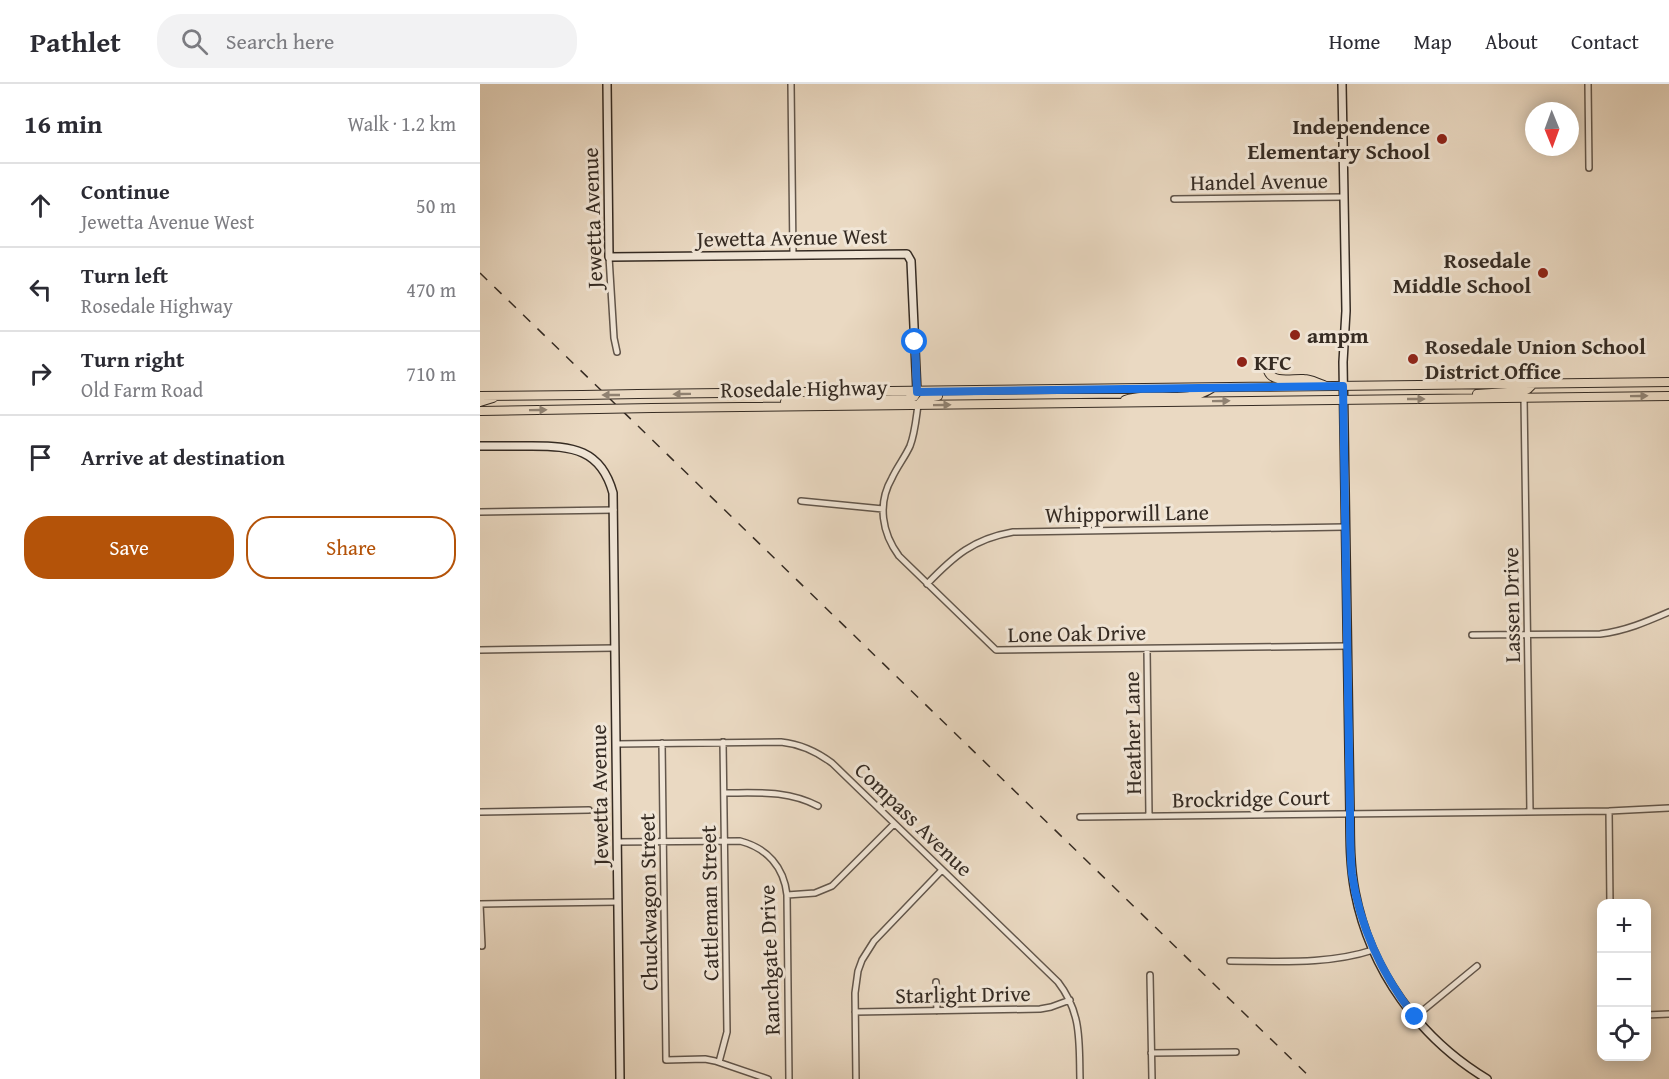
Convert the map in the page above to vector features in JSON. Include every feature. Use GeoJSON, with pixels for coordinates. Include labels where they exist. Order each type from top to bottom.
{"type":"FeatureCollection","features":[{"type":"Feature","properties":{"kind":"main road"},"geometry":{"type":"LineString","coordinates":[[1268,371],[1275,379],[1307,379],[1328,386]]}},
{"type":"Feature","properties":{"kind":"main road","name":"Rosedale Highway"},"geometry":{"type":"LineString","coordinates":[[480,396],[1669,382]]}},
{"type":"Feature","properties":{"kind":"main road"},"geometry":{"type":"LineString","coordinates":[[1461,398],[1488,392],[1523,391],[1533,384]]}},
{"type":"Feature","properties":{"kind":"main road"},"geometry":{"type":"LineString","coordinates":[[1114,403],[1134,397],[1191,396],[1204,394],[1213,388]]}},
{"type":"Feature","properties":{"kind":"main road"},"geometry":{"type":"LineString","coordinates":[[918,405],[928,397],[993,395],[1011,390]]}},
{"type":"Feature","properties":{"kind":"main road"},"geometry":{"type":"LineString","coordinates":[[766,406],[797,401],[907,399],[914,397],[917,392]]}},
{"type":"Feature","properties":{"kind":"main road"},"geometry":{"type":"LineString","coordinates":[[480,402],[500,396]]}},
{"type":"Feature","properties":{"kind":"main road","name":"Rosedale Highway"},"geometry":{"type":"LineString","coordinates":[[480,411],[1669,396]]}},
{"type":"Feature","properties":{"kind":"street","name":"Jewetta Avenue"},"geometry":{"type":"LineString","coordinates":[[607,84],[609,257],[614,339],[617,352]]}},
{"type":"Feature","properties":{"kind":"street"},"geometry":{"type":"LineString","coordinates":[[790,84],[793,255]]}},
{"type":"Feature","properties":{"kind":"street"},"geometry":{"type":"LineString","coordinates":[[1342,84],[1346,311],[1343,386],[1350,813],[1354,882],[1360,911],[1373,950],[1391,984],[1415,1017],[1442,1046],[1487,1079]]}},
{"type":"Feature","properties":{"kind":"street"},"geometry":{"type":"LineString","coordinates":[[1588,84],[1589,168]]}},
{"type":"Feature","properties":{"kind":"street","name":"Handel Avenue"},"geometry":{"type":"LineString","coordinates":[[1174,199],[1344,197]]}},
{"type":"Feature","properties":{"kind":"street","name":"Jewetta Avenue West"},"geometry":{"type":"LineString","coordinates":[[609,257],[907,254],[911,261],[917,392]]}},
{"type":"Feature","properties":{"kind":"street","name":"Lassen Drive"},"geometry":{"type":"LineString","coordinates":[[1524,398],[1530,811]]}},
{"type":"Feature","properties":{"kind":"street","name":"Lone Oak Drive"},"geometry":{"type":"LineString","coordinates":[[918,405],[911,444],[887,487],[883,509],[885,528],[893,548],[904,561],[996,650],[1347,646]]}},
{"type":"Feature","properties":{"kind":"street","name":"Jewetta Avenue"},"geometry":{"type":"LineString","coordinates":[[480,446],[556,446],[576,449],[600,464],[609,478],[613,493],[620,1079]]}},
{"type":"Feature","properties":{"kind":"street"},"geometry":{"type":"LineString","coordinates":[[801,501],[883,509]]}},
{"type":"Feature","properties":{"kind":"street"},"geometry":{"type":"LineString","coordinates":[[480,512],[614,510]]}},
{"type":"Feature","properties":{"kind":"street","name":"Whipporwill Lane"},"geometry":{"type":"LineString","coordinates":[[927,584],[951,560],[971,545],[1013,531],[1346,527]]}},
{"type":"Feature","properties":{"kind":"street"},"geometry":{"type":"LineString","coordinates":[[1472,635],[1600,634],[1633,627],[1669,612]]}},
{"type":"Feature","properties":{"kind":"street"},"geometry":{"type":"LineString","coordinates":[[480,650],[615,648]]}},
{"type":"Feature","properties":{"kind":"street","name":"Heather Lane"},"geometry":{"type":"LineString","coordinates":[[1147,649],[1149,816]]}},
{"type":"Feature","properties":{"kind":"street","name":"Cattleman Street"},"geometry":{"type":"LineString","coordinates":[[719,1062],[727,1032],[723,742]]}},
{"type":"Feature","properties":{"kind":"street","name":"Compass Avenue"},"geometry":{"type":"LineString","coordinates":[[616,744],[781,742],[792,743],[813,751],[831,763],[1058,982],[1070,1000],[1077,1020],[1080,1079]]}},
{"type":"Feature","properties":{"kind":"street","name":"Chuckwagon Street"},"geometry":{"type":"LineString","coordinates":[[662,743],[666,1060],[705,1059],[719,1062]]}},
{"type":"Feature","properties":{"kind":"street"},"geometry":{"type":"LineString","coordinates":[[724,793],[774,792],[809,801],[818,806]]}},
{"type":"Feature","properties":{"kind":"street","name":"Brockridge Court"},"geometry":{"type":"LineString","coordinates":[[1080,817],[1609,811],[1669,808]]}},
{"type":"Feature","properties":{"kind":"street"},"geometry":{"type":"LineString","coordinates":[[480,812],[589,810]]}},
{"type":"Feature","properties":{"kind":"street"},"geometry":{"type":"LineString","coordinates":[[1609,811],[1610,899]]}},
{"type":"Feature","properties":{"kind":"street"},"geometry":{"type":"LineString","coordinates":[[787,895],[815,893],[832,886],[894,824]]}},
{"type":"Feature","properties":{"kind":"street","name":"Ranchgate Drive"},"geometry":{"type":"LineString","coordinates":[[617,842],[740,841],[749,843],[773,860],[783,876],[787,895],[789,1079]]}},
{"type":"Feature","properties":{"kind":"street"},"geometry":{"type":"LineString","coordinates":[[856,1079],[855,1012],[858,971],[867,950],[874,941],[942,870]]}},
{"type":"Feature","properties":{"kind":"street"},"geometry":{"type":"LineString","coordinates":[[482,946],[480,904],[618,902]]}},
{"type":"Feature","properties":{"kind":"street"},"geometry":{"type":"LineString","coordinates":[[1230,962],[1328,960],[1355,956],[1373,950]]}},
{"type":"Feature","properties":{"kind":"street"},"geometry":{"type":"LineString","coordinates":[[1415,1017],[1477,966]]}},
{"type":"Feature","properties":{"kind":"street"},"geometry":{"type":"LineString","coordinates":[[1150,975],[1152,1079]]}},
{"type":"Feature","properties":{"kind":"street"},"geometry":{"type":"LineString","coordinates":[[936,982],[937,1011]]}},
{"type":"Feature","properties":{"kind":"street","name":"Starlight Drive"},"geometry":{"type":"LineString","coordinates":[[855,1012],[1040,1009],[1070,1000]]}},
{"type":"Feature","properties":{"kind":"street"},"geometry":{"type":"LineString","coordinates":[[1651,1015],[1669,1014]]}},
{"type":"Feature","properties":{"kind":"street"},"geometry":{"type":"LineString","coordinates":[[1151,1053],[1236,1052]]}},
{"type":"Feature","properties":{"kind":"street"},"geometry":{"type":"LineString","coordinates":[[719,1062],[768,1079]]}},
{"type":"Feature","properties":{"kind":"railway"},"geometry":{"type":"LineString","coordinates":[[480,273],[1312,1079]]}},
{"type":"Feature","properties":{"kind":"place","name":"Independence Elementary School"},"geometry":{"type":"Point","coordinates":[1442,139]}},
{"type":"Feature","properties":{"kind":"place","name":"Rosedale Middle School"},"geometry":{"type":"Point","coordinates":[1543,273]}},
{"type":"Feature","properties":{"kind":"place","name":"ampm"},"geometry":{"type":"Point","coordinates":[1295,335]}},
{"type":"Feature","properties":{"kind":"place","name":"Rosedale Union School District Office"},"geometry":{"type":"Point","coordinates":[1413,359]}},
{"type":"Feature","properties":{"kind":"place","name":"KFC"},"geometry":{"type":"Point","coordinates":[1242,362]}},
{"type":"Feature","properties":{"kind":"route"},"geometry":{"type":"LineString","coordinates":[[915,342],[917,392],[1343,386],[1352,873],[1365,930],[1373,950],[1391,984],[1415,1017]]}}]}
